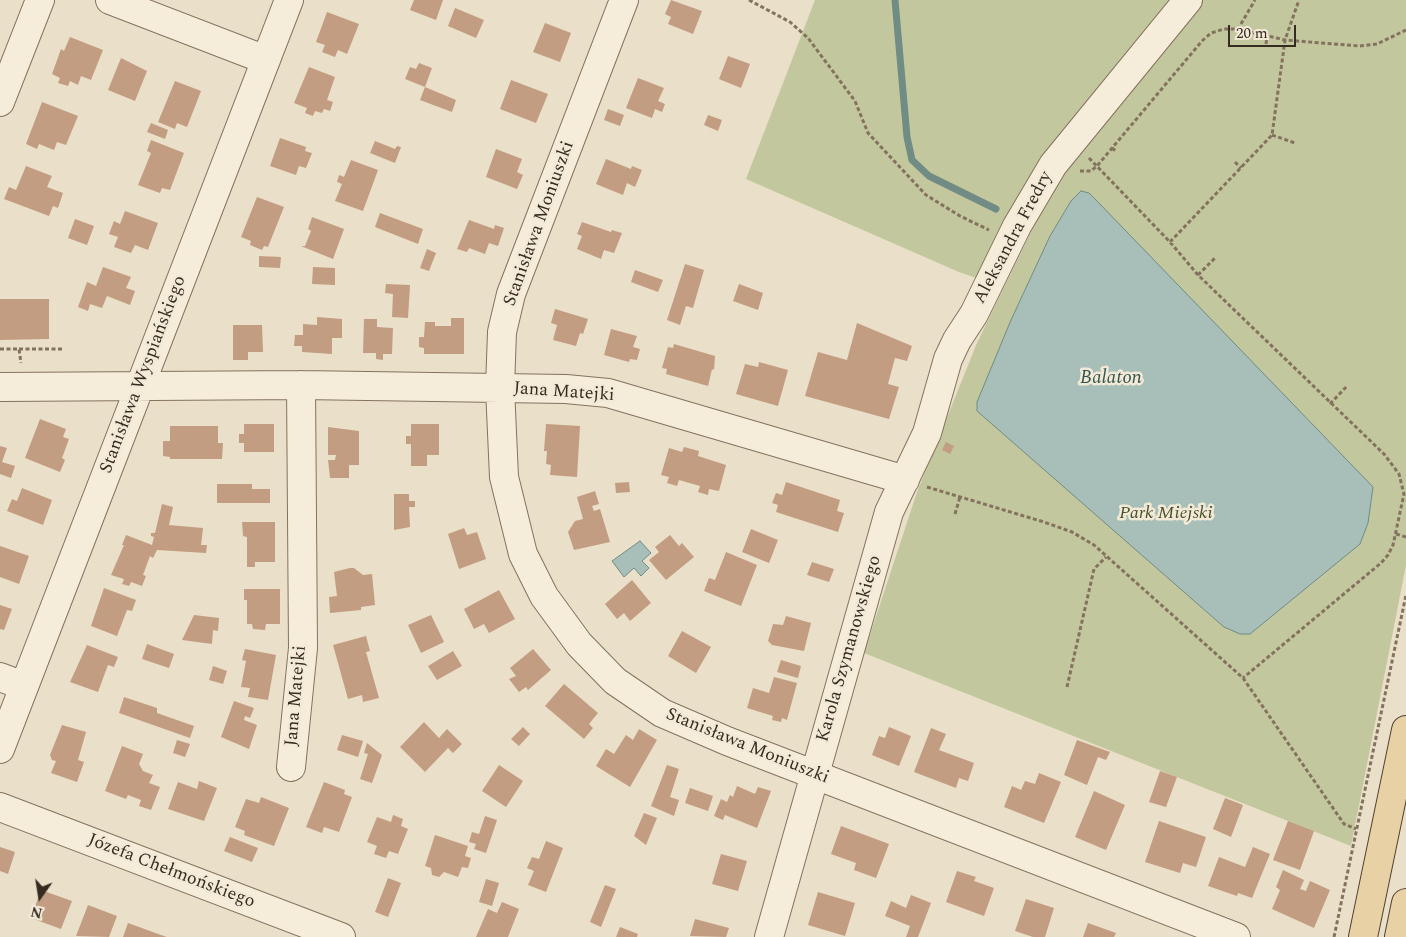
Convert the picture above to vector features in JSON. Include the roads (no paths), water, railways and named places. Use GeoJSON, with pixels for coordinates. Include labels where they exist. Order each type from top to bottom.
{"type":"FeatureCollection","features":[{"type":"Feature","properties":{"kind":"main road"},"geometry":{"type":"LineString","coordinates":[[1363,937],[1406,730]]}},
{"type":"Feature","properties":{"kind":"main road"},"geometry":{"type":"LineString","coordinates":[[1399,937],[1406,903]]}},
{"type":"Feature","properties":{"kind":"street"},"geometry":{"type":"LineString","coordinates":[[0,102],[40,0]]}},
{"type":"Feature","properties":{"kind":"street"},"geometry":{"type":"LineString","coordinates":[[110,0],[266,60]]}},
{"type":"Feature","properties":{"kind":"street","name":"Stanisława Wyspiańskiego"},"geometry":{"type":"LineString","coordinates":[[0,749],[12,682],[140,386],[289,0]]}},
{"type":"Feature","properties":{"kind":"street","name":"Stanisława Moniuszki"},"geometry":{"type":"LineString","coordinates":[[624,0],[511,294],[502,332],[500,388],[504,477],[523,554],[544,596],[579,644],[616,681],[662,713],[727,741],[1236,937]]}},
{"type":"Feature","properties":{"kind":"street","name":"Aleksandra Fredry"},"geometry":{"type":"LineString","coordinates":[[905,480],[927,433],[948,359],[957,340],[974,314],[1010,240],[1053,165],[1188,0]]}},
{"type":"Feature","properties":{"kind":"street","name":"Jana Matejki"},"geometry":{"type":"LineString","coordinates":[[291,767],[303,648],[301,385]]}},
{"type":"Feature","properties":{"kind":"street","name":"Jana Matejki"},"geometry":{"type":"LineString","coordinates":[[0,387],[301,385],[566,389],[608,393],[905,480]]}},
{"type":"Feature","properties":{"kind":"street","name":"Karola Szymanowskiego"},"geometry":{"type":"LineString","coordinates":[[769,937],[889,512],[905,480]]}},
{"type":"Feature","properties":{"kind":"street","name":"Józefa Chełmońskiego"},"geometry":{"type":"LineString","coordinates":[[0,807],[341,937]]}},
{"type":"Feature","properties":{"kind":"water","name":"Balaton"},"geometry":{"type":"Polygon","coordinates":[[[1081,191],[1089,193],[1097,201],[1373,487],[1368,523],[1360,544],[1250,634],[1240,634],[1224,627],[977,411],[977,402],[1011,320],[1050,236],[1071,201],[1081,191]]]}},
{"type":"Feature","properties":{"kind":"water"},"geometry":{"type":"Polygon","coordinates":[[[640,541],[651,553],[642,561],[649,568],[641,576],[634,568],[624,577],[612,561],[640,541]]]}},
{"type":"Feature","properties":{"kind":"waterway"},"geometry":{"type":"LineString","coordinates":[[895,0],[907,137],[912,160],[929,176],[996,209]]}},
{"type":"Feature","properties":{"kind":"park label","name":"Park Miejski"},"geometry":{"type":"Point","coordinates":[1166,514]}}]}
